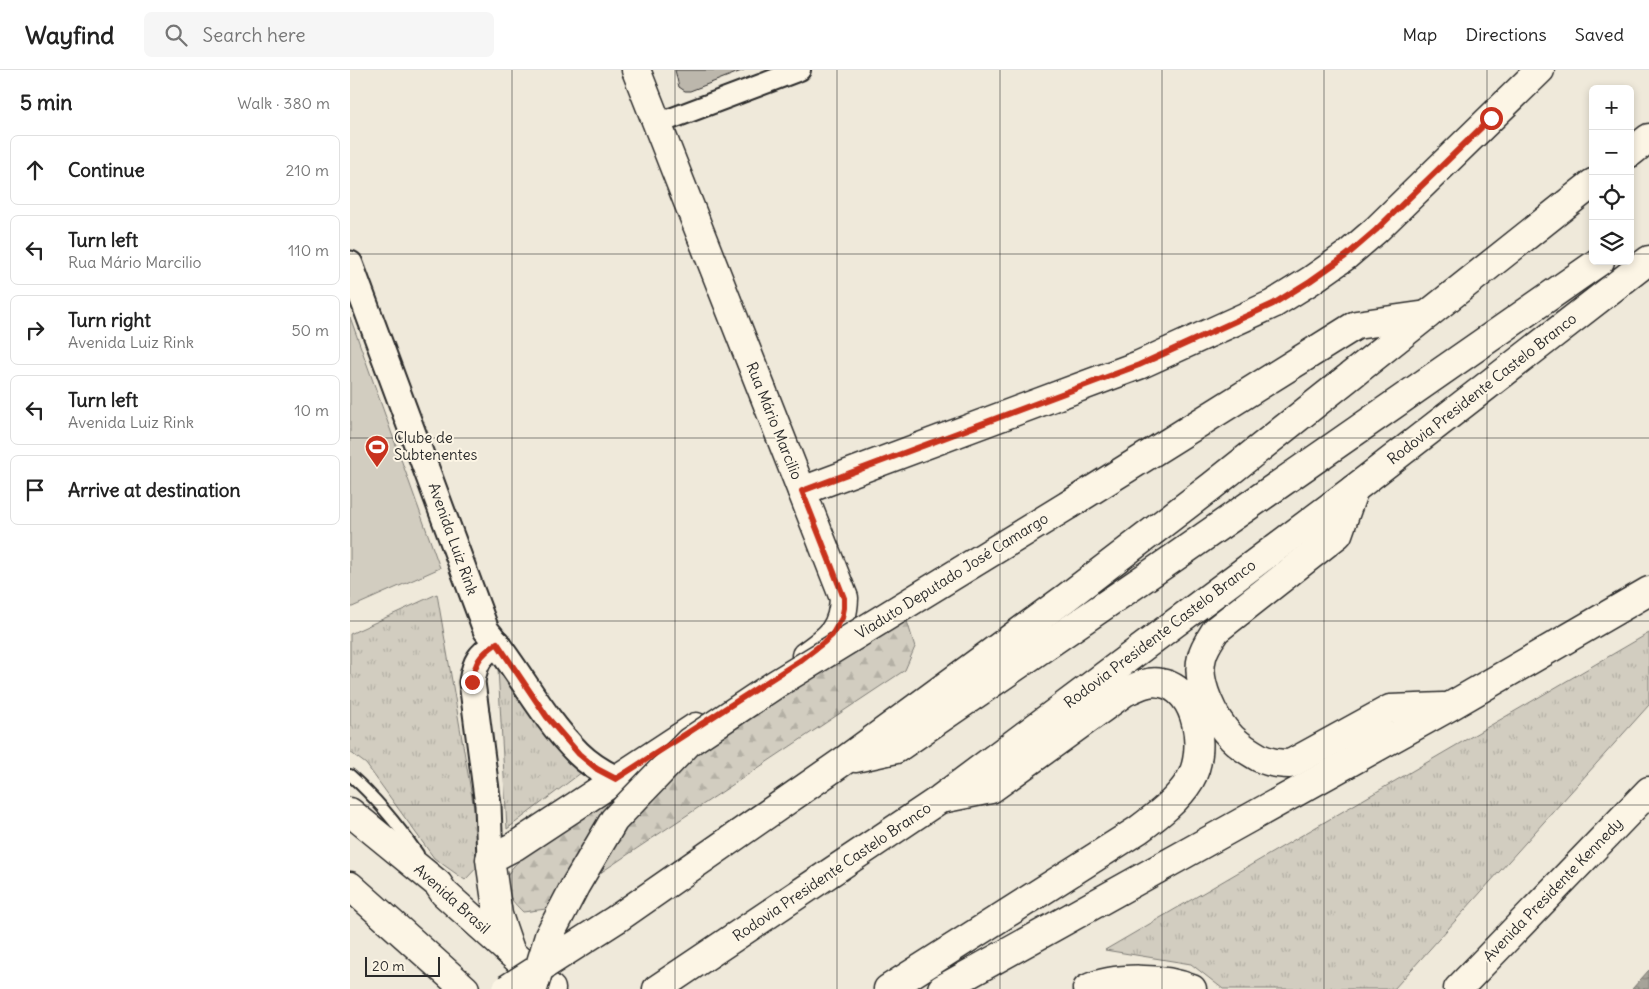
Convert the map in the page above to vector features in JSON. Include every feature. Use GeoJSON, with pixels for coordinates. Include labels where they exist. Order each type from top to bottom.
{"type":"FeatureCollection","features":[{"type":"Feature","properties":{"kind":"main road","name":"Rua Mário Marcilio"},"geometry":{"type":"LineString","coordinates":[[490,859],[515,846],[801,660],[837,629],[842,618],[844,598],[636,70]]}},
{"type":"Feature","properties":{"kind":"main road"},"geometry":{"type":"LineString","coordinates":[[802,491],[1139,365],[1273,304],[1347,255],[1376,230],[1540,70]]}},
{"type":"Feature","properties":{"kind":"main road"},"geometry":{"type":"LineString","coordinates":[[1634,150],[1649,138]]}},
{"type":"Feature","properties":{"kind":"main road"},"geometry":{"type":"LineString","coordinates":[[506,989],[618,918],[845,760],[1059,603],[1205,492],[1589,185]]}},
{"type":"Feature","properties":{"kind":"main road"},"geometry":{"type":"LineString","coordinates":[[1634,250],[1649,244]]}},
{"type":"Feature","properties":{"kind":"main road","name":"Rodovia Presidente Castelo Branco"},"geometry":{"type":"LineString","coordinates":[[657,989],[940,799],[1354,489],[1649,260]]}},
{"type":"Feature","properties":{"kind":"main road"},"geometry":{"type":"LineString","coordinates":[[845,760],[896,749],[1594,265]]}},
{"type":"Feature","properties":{"kind":"main road","name":"Viaduto Deputado José Camargo"},"geometry":{"type":"LineString","coordinates":[[533,989],[549,936],[575,886],[614,820],[689,742],[776,684],[1054,514],[1356,325],[1427,315]]}},
{"type":"Feature","properties":{"kind":"main road"},"geometry":{"type":"LineString","coordinates":[[1354,489],[1338,534],[1216,630],[1206,646],[1202,658],[1201,677],[1209,703],[1232,739],[1261,758],[1277,764],[1290,764],[1390,709],[1449,707]]}},
{"type":"Feature","properties":{"kind":"main road"},"geometry":{"type":"LineString","coordinates":[[942,989],[1449,707],[1649,591]]}},
{"type":"Feature","properties":{"kind":"main road"},"geometry":{"type":"LineString","coordinates":[[888,989],[1156,817],[1176,798],[1190,780],[1198,761],[1199,740],[1192,711],[1182,696],[1172,686],[1161,682],[1144,684],[1125,692],[991,789],[940,799]]}},
{"type":"Feature","properties":{"kind":"main road","name":"Avenida Presidente Kennedy"},"geometry":{"type":"LineString","coordinates":[[1458,989],[1649,791]]}},
{"type":"Feature","properties":{"kind":"main road","name":"Avenida Brasil"},"geometry":{"type":"LineString","coordinates":[[350,812],[438,884],[444,893],[551,989]]}},
{"type":"Feature","properties":{"kind":"main road"},"geometry":{"type":"LineString","coordinates":[[490,859],[498,915],[511,953]]}},
{"type":"Feature","properties":{"kind":"main road"},"geometry":{"type":"LineString","coordinates":[[350,886],[465,989]]}},
{"type":"Feature","properties":{"kind":"main road"},"geometry":{"type":"LineString","coordinates":[[1087,989],[1122,981],[1159,980],[1192,989]]}},
{"type":"Feature","properties":{"kind":"street"},"geometry":{"type":"LineString","coordinates":[[657,124],[800,70]]}},
{"type":"Feature","properties":{"kind":"street","name":"Avenida Luiz Rink"},"geometry":{"type":"LineString","coordinates":[[350,264],[486,630],[497,643],[547,717],[579,754],[597,769],[616,779]]}},
{"type":"Feature","properties":{"kind":"street"},"geometry":{"type":"LineString","coordinates":[[490,859],[488,805],[472,682],[474,667],[484,652],[497,643]]}},
{"type":"Feature","properties":{"kind":"lane"},"geometry":{"type":"LineString","coordinates":[[350,774],[400,828],[438,884]]}},
{"type":"Feature","properties":{"kind":"green space","name":"Clube de Subtenentes"},"geometry":{"type":"Polygon","coordinates":[[[350,317],[440,568],[350,608],[350,317]]]}},
{"type":"Feature","properties":{"kind":"green space"},"geometry":{"type":"Polygon","coordinates":[[[437,594],[483,861],[465,880],[434,858],[366,764],[350,752],[350,634],[437,594]]]}},
{"type":"Feature","properties":{"kind":"green space"},"geometry":{"type":"Polygon","coordinates":[[[873,614],[907,621],[915,647],[905,670],[546,909],[523,912],[515,904],[509,895],[506,885],[511,869],[522,858],[873,614]]]}},
{"type":"Feature","properties":{"kind":"green space"},"geometry":{"type":"Polygon","coordinates":[[[1649,633],[1649,705],[1394,989],[1223,989],[1191,964],[1105,950],[1649,633]]]}},
{"type":"Feature","properties":{"kind":"green space"},"geometry":{"type":"Polygon","coordinates":[[[498,668],[586,769],[507,829],[498,668]]]}},
{"type":"Feature","properties":{"kind":"water"},"geometry":{"type":"Polygon","coordinates":[[[1649,970],[1649,989],[1632,989],[1649,970]]]}},
{"type":"Feature","properties":{"kind":"building"},"geometry":{"type":"Polygon","coordinates":[[[675,70],[744,70],[690,91],[685,91],[679,87],[675,70]]]}},
{"type":"Feature","properties":{"kind":"place","name":"Clube de Subtenentes"},"geometry":{"type":"Point","coordinates":[377,468]}},
{"type":"Feature","properties":{"kind":"route"},"geometry":{"type":"LineString","coordinates":[[472,682],[474,667],[484,652],[497,643],[547,717],[579,754],[597,769],[616,779],[801,660],[837,629],[842,618],[844,598],[802,491],[1139,365],[1273,304],[1347,255],[1404,204],[1491,118]]}}]}
